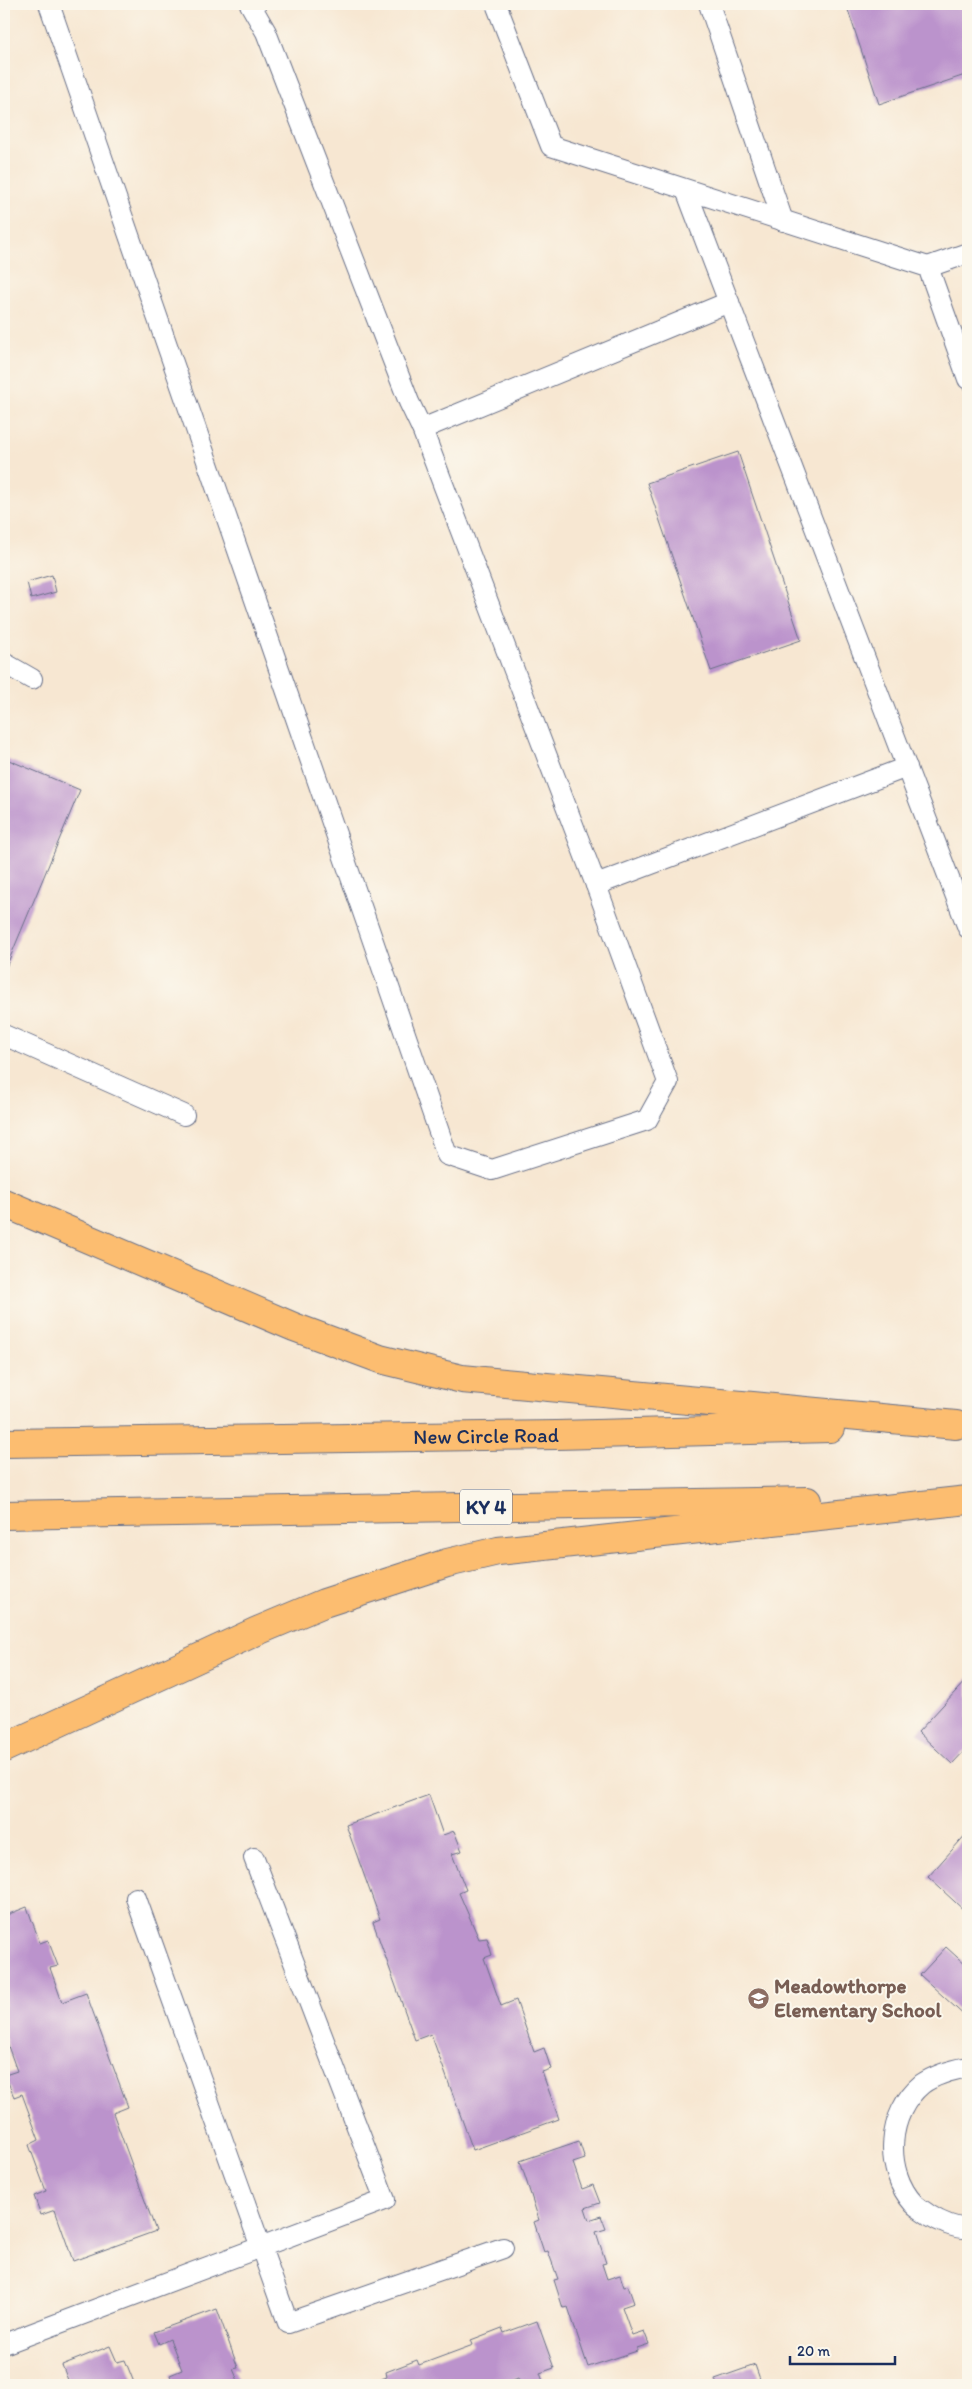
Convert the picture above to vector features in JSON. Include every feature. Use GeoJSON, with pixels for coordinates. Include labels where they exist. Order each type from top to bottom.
{"type":"FeatureCollection","features":[{"type":"Feature","properties":{"kind":"highway"},"geometry":{"type":"LineString","coordinates":[[4,1203],[294,1327],[380,1359],[462,1378],[962,1425]]}},
{"type":"Feature","properties":{"kind":"highway","name":"New Circle Road"},"geometry":{"type":"LineString","coordinates":[[4,1443],[557,1435],[962,1425]]}},
{"type":"Feature","properties":{"kind":"highway"},"geometry":{"type":"LineString","coordinates":[[4,1748],[255,1632],[324,1603],[447,1563],[498,1551],[968,1499]]}},
{"type":"Feature","properties":{"kind":"highway","name":"KY 4"},"geometry":{"type":"LineString","coordinates":[[4,1515],[968,1499]]}},
{"type":"Feature","properties":{"kind":"lane"},"geometry":{"type":"LineString","coordinates":[[49,4],[447,1155],[492,1170],[647,1120],[668,1082],[596,885],[422,429],[266,32],[250,4]]}},
{"type":"Feature","properties":{"kind":"lane"},"geometry":{"type":"LineString","coordinates":[[496,4],[551,146],[928,267],[968,253]]}},
{"type":"Feature","properties":{"kind":"lane"},"geometry":{"type":"LineString","coordinates":[[708,4],[783,221]]}},
{"type":"Feature","properties":{"kind":"lane"},"geometry":{"type":"LineString","coordinates":[[686,190],[968,928]]}},
{"type":"Feature","properties":{"kind":"lane"},"geometry":{"type":"LineString","coordinates":[[928,267],[968,378]]}},
{"type":"Feature","properties":{"kind":"lane"},"geometry":{"type":"LineString","coordinates":[[422,429],[729,302]]}},
{"type":"Feature","properties":{"kind":"lane"},"geometry":{"type":"LineString","coordinates":[[4,663],[32,679]]}},
{"type":"Feature","properties":{"kind":"lane"},"geometry":{"type":"LineString","coordinates":[[596,885],[907,767]]}},
{"type":"Feature","properties":{"kind":"lane"},"geometry":{"type":"LineString","coordinates":[[4,1035],[184,1115]]}},
{"type":"Feature","properties":{"kind":"lane"},"geometry":{"type":"LineString","coordinates":[[4,2344],[385,2200],[254,1858]]}},
{"type":"Feature","properties":{"kind":"lane"},"geometry":{"type":"LineString","coordinates":[[136,1898],[288,2323],[504,2248]]}},
{"type":"Feature","properties":{"kind":"lane"},"geometry":{"type":"LineString","coordinates":[[968,2067],[946,2072],[922,2084],[905,2104],[894,2128],[892,2155],[899,2181],[914,2204],[936,2220],[962,2229],[968,2228]]}},
{"type":"Feature","properties":{"kind":"building"},"geometry":{"type":"Polygon","coordinates":[[[846,4],[968,4],[968,74],[879,104],[846,4]]]}},
{"type":"Feature","properties":{"kind":"building"},"geometry":{"type":"Polygon","coordinates":[[[738,452],[801,640],[711,671],[647,483],[738,452]]]}},
{"type":"Feature","properties":{"kind":"building"},"geometry":{"type":"Polygon","coordinates":[[[52,575],[56,592],[31,599],[27,582],[52,575]]]}},
{"type":"Feature","properties":{"kind":"building"},"geometry":{"type":"Polygon","coordinates":[[[4,758],[80,790],[4,972],[4,758]]]}},
{"type":"Feature","properties":{"kind":"building"},"geometry":{"type":"Polygon","coordinates":[[[968,1678],[968,1747],[952,1764],[918,1732],[968,1678]]]}},
{"type":"Feature","properties":{"kind":"building"},"geometry":{"type":"Polygon","coordinates":[[[429,1795],[443,1835],[454,1831],[462,1851],[452,1854],[466,1890],[459,1893],[479,1939],[487,1938],[492,1955],[484,1958],[501,2006],[516,2000],[534,2052],[544,2048],[551,2069],[542,2072],[559,2119],[473,2150],[431,2034],[415,2040],[373,1922],[380,1919],[346,1825],[429,1795]]]}},
{"type":"Feature","properties":{"kind":"building"},"geometry":{"type":"Polygon","coordinates":[[[968,1832],[968,1914],[928,1877],[968,1832]]]}},
{"type":"Feature","properties":{"kind":"building"},"geometry":{"type":"Polygon","coordinates":[[[27,1907],[40,1943],[48,1940],[58,1966],[50,1968],[62,2002],[86,1993],[128,2107],[113,2113],[156,2231],[73,2261],[55,2210],[41,2215],[34,2196],[46,2191],[29,2145],[39,2140],[22,2094],[14,2097],[5,2075],[17,2071],[4,2035],[4,1916],[27,1907]]]}},
{"type":"Feature","properties":{"kind":"building"},"geometry":{"type":"Polygon","coordinates":[[[946,1947],[968,1967],[968,2019],[920,1975],[946,1947]]]}},
{"type":"Feature","properties":{"kind":"building"},"geometry":{"type":"Polygon","coordinates":[[[579,2141],[585,2159],[573,2163],[582,2189],[593,2185],[600,2203],[585,2208],[589,2220],[601,2216],[606,2229],[596,2232],[606,2263],[602,2264],[607,2279],[620,2275],[624,2287],[628,2286],[634,2303],[622,2307],[632,2335],[644,2331],[649,2344],[637,2348],[637,2351],[588,2367],[568,2307],[563,2308],[554,2280],[558,2279],[548,2251],[544,2252],[534,2222],[539,2220],[520,2161],[579,2141]]]}},
{"type":"Feature","properties":{"kind":"building"},"geometry":{"type":"Polygon","coordinates":[[[217,2309],[238,2368],[233,2369],[240,2385],[174,2385],[170,2375],[182,2370],[170,2339],[159,2344],[154,2332],[217,2309]]]}},
{"type":"Feature","properties":{"kind":"building"},"geometry":{"type":"Polygon","coordinates":[[[537,2321],[554,2368],[540,2373],[544,2384],[521,2385],[518,2378],[507,2382],[508,2385],[364,2385],[387,2377],[386,2372],[417,2360],[419,2365],[473,2345],[471,2340],[502,2328],[504,2333],[537,2321]]]}},
{"type":"Feature","properties":{"kind":"building"},"geometry":{"type":"Polygon","coordinates":[[[110,2346],[117,2362],[125,2360],[135,2385],[70,2385],[62,2365],[110,2346]]]}},
{"type":"Feature","properties":{"kind":"building"},"geometry":{"type":"Polygon","coordinates":[[[755,2365],[762,2385],[717,2385],[715,2379],[755,2365]]]}},
{"type":"Feature","properties":{"kind":"place","name":"Meadowthorpe Elementary School"},"geometry":{"type":"Point","coordinates":[758,1998]}}]}
